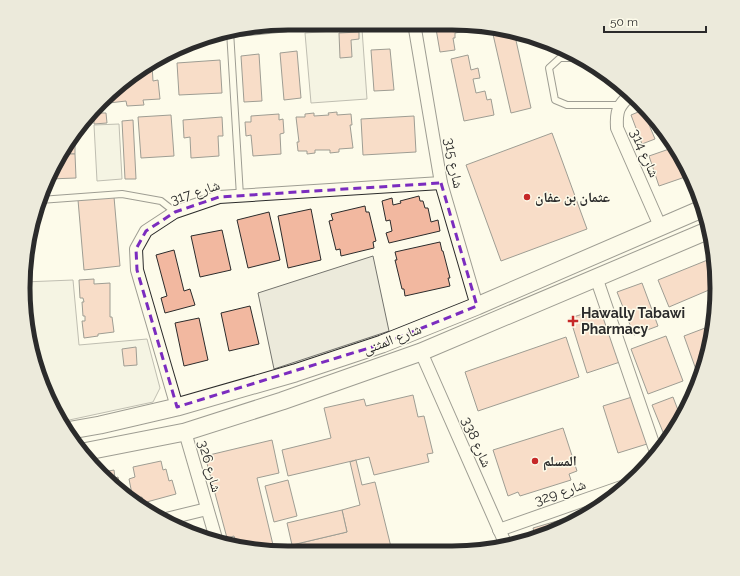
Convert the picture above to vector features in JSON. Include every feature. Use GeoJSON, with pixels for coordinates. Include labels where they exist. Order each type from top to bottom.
{"type":"FeatureCollection","features":[{"type":"Feature","properties":{"kind":"street","name":"شارع 315"},"geometry":{"type":"LineString","coordinates":[[415,30],[441,183],[477,306]]}},
{"type":"Feature","properties":{"kind":"street"},"geometry":{"type":"LineString","coordinates":[[620,104],[626,98]]}},
{"type":"Feature","properties":{"kind":"street","name":"شارع 314"},"geometry":{"type":"LineString","coordinates":[[620,104],[616,115],[617,128],[660,226]]}},
{"type":"Feature","properties":{"kind":"street","name":"شارع 317"},"geometry":{"type":"LineString","coordinates":[[177,407],[137,270],[136,249],[146,231],[175,212],[219,197],[441,183]]}},
{"type":"Feature","properties":{"kind":"street","name":"شارع المثنى"},"geometry":{"type":"LineString","coordinates":[[72,430],[177,407],[294,373],[382,344],[477,306],[698,211]]}},
{"type":"Feature","properties":{"kind":"street","name":"شارع المثنى"},"geometry":{"type":"LineString","coordinates":[[88,451],[185,432],[282,401],[421,352],[704,232]]}},
{"type":"Feature","properties":{"kind":"street"},"geometry":{"type":"LineString","coordinates":[[596,277],[655,448]]}},
{"type":"Feature","properties":{"kind":"street","name":"شارع 338"},"geometry":{"type":"LineString","coordinates":[[421,352],[504,541]]}},
{"type":"Feature","properties":{"kind":"street","name":"شارع 326"},"geometry":{"type":"LineString","coordinates":[[185,432],[215,535]]}},
{"type":"Feature","properties":{"kind":"street","name":"شارع 329"},"geometry":{"type":"LineString","coordinates":[[499,530],[612,490]]}},
{"type":"Feature","properties":{"kind":"street","name":"شارع 326"},"geometry":{"type":"LineString","coordinates":[[172,518],[207,509]]}},
{"type":"Feature","properties":{"kind":"lane"},"geometry":{"type":"LineString","coordinates":[[229,37],[240,196]]}},
{"type":"Feature","properties":{"kind":"lane"},"geometry":{"type":"LineString","coordinates":[[568,58],[560,58],[549,68],[555,100],[567,105],[620,104]]}},
{"type":"Feature","properties":{"kind":"lane"},"geometry":{"type":"LineString","coordinates":[[46,200],[122,194],[161,201],[175,212]]}},
{"type":"Feature","properties":{"kind":"highlighted area"},"geometry":{"type":"Polygon","coordinates":[[[441,183],[477,306],[382,344],[177,407],[137,270],[136,249],[146,231],[175,212],[219,197],[441,183]]]}},
{"type":"Feature","properties":{"kind":"shaded area"},"geometry":{"type":"Polygon","coordinates":[[[362,30],[367,99],[311,103],[305,33],[362,30]]]}},
{"type":"Feature","properties":{"kind":"shaded area"},"geometry":{"type":"Polygon","coordinates":[[[119,124],[122,179],[97,181],[94,125],[119,124]]]}},
{"type":"Feature","properties":{"kind":"shaded area"},"geometry":{"type":"Polygon","coordinates":[[[373,256],[389,331],[274,369],[258,293],[373,256]]]}},
{"type":"Feature","properties":{"kind":"shaded area"},"geometry":{"type":"Polygon","coordinates":[[[73,280],[79,345],[147,339],[160,388],[153,402],[67,420],[50,387],[39,355],[32,322],[30,282],[73,280]]]}},
{"type":"Feature","properties":{"kind":"building"},"geometry":{"type":"Polygon","coordinates":[[[436,30],[467,31],[455,33],[455,38],[453,38],[455,50],[440,52],[436,30]]]}},
{"type":"Feature","properties":{"kind":"building"},"geometry":{"type":"Polygon","coordinates":[[[359,32],[359,39],[351,40],[352,57],[340,58],[339,33],[359,32]]]}},
{"type":"Feature","properties":{"kind":"building"},"geometry":{"type":"Polygon","coordinates":[[[493,33],[508,36],[508,38],[515,38],[531,108],[511,113],[493,33]]]}},
{"type":"Feature","properties":{"kind":"building"},"geometry":{"type":"Polygon","coordinates":[[[390,49],[394,90],[374,91],[371,50],[390,49]]]}},
{"type":"Feature","properties":{"kind":"building"},"geometry":{"type":"Polygon","coordinates":[[[297,51],[301,98],[284,100],[280,53],[297,51]]]}},
{"type":"Feature","properties":{"kind":"building"},"geometry":{"type":"Polygon","coordinates":[[[259,54],[262,101],[244,102],[241,56],[259,54]]]}},
{"type":"Feature","properties":{"kind":"building"},"geometry":{"type":"Polygon","coordinates":[[[468,55],[471,70],[478,68],[480,78],[473,79],[476,93],[485,91],[487,100],[491,99],[494,115],[464,121],[451,59],[468,55]]]}},
{"type":"Feature","properties":{"kind":"building"},"geometry":{"type":"Polygon","coordinates":[[[220,60],[222,93],[179,95],[177,63],[220,60]]]}},
{"type":"Feature","properties":{"kind":"building"},"geometry":{"type":"Polygon","coordinates":[[[152,69],[153,81],[158,80],[160,99],[143,100],[144,105],[127,106],[126,101],[109,103],[131,83],[152,69]]]}},
{"type":"Feature","properties":{"kind":"building"},"geometry":{"type":"Polygon","coordinates":[[[639,111],[647,119],[655,139],[642,144],[631,115],[639,111]]]}},
{"type":"Feature","properties":{"kind":"building"},"geometry":{"type":"Polygon","coordinates":[[[337,112],[337,115],[351,114],[352,125],[350,125],[353,148],[339,149],[339,152],[330,153],[330,150],[315,150],[315,153],[307,154],[307,151],[298,151],[297,142],[299,142],[296,117],[305,117],[305,114],[314,113],[314,116],[329,115],[328,113],[337,112]]]}},
{"type":"Feature","properties":{"kind":"building"},"geometry":{"type":"Polygon","coordinates":[[[99,113],[106,113],[107,123],[94,124],[94,118],[99,113]]]}},
{"type":"Feature","properties":{"kind":"building"},"geometry":{"type":"Polygon","coordinates":[[[279,114],[279,120],[283,119],[284,133],[280,134],[281,154],[253,156],[251,135],[246,136],[245,122],[251,122],[251,116],[279,114]]]}},
{"type":"Feature","properties":{"kind":"building"},"geometry":{"type":"Polygon","coordinates":[[[171,115],[174,156],[141,158],[138,117],[171,115]]]}},
{"type":"Feature","properties":{"kind":"building"},"geometry":{"type":"Polygon","coordinates":[[[414,116],[416,152],[363,155],[361,119],[414,116]]]}},
{"type":"Feature","properties":{"kind":"building"},"geometry":{"type":"Polygon","coordinates":[[[222,117],[223,136],[218,136],[219,156],[191,158],[190,137],[184,138],[183,120],[222,117]]]}},
{"type":"Feature","properties":{"kind":"building"},"geometry":{"type":"Polygon","coordinates":[[[133,120],[136,179],[125,179],[122,121],[133,120]]]}},
{"type":"Feature","properties":{"kind":"building"},"geometry":{"type":"Polygon","coordinates":[[[652,125],[658,132],[655,133],[652,125]]]}},
{"type":"Feature","properties":{"kind":"building","name":"عثمان بن عفان"},"geometry":{"type":"Polygon","coordinates":[[[552,133],[587,229],[501,261],[466,165],[552,133]]]}},
{"type":"Feature","properties":{"kind":"building"},"geometry":{"type":"Polygon","coordinates":[[[75,142],[75,154],[68,154],[75,142]]]}},
{"type":"Feature","properties":{"kind":"building"},"geometry":{"type":"Polygon","coordinates":[[[669,149],[684,177],[659,186],[649,156],[669,149]]]}},
{"type":"Feature","properties":{"kind":"building"},"geometry":{"type":"Polygon","coordinates":[[[68,154],[75,154],[76,178],[55,179],[68,154]]]}},
{"type":"Feature","properties":{"kind":"building"},"geometry":{"type":"Polygon","coordinates":[[[419,196],[420,201],[423,201],[425,208],[428,208],[431,222],[438,220],[440,231],[389,243],[386,233],[392,231],[390,220],[386,221],[382,201],[392,198],[393,205],[401,203],[400,201],[419,196]]]}},
{"type":"Feature","properties":{"kind":"building"},"geometry":{"type":"Polygon","coordinates":[[[114,197],[120,266],[84,270],[78,200],[114,197]]]}},
{"type":"Feature","properties":{"kind":"building"},"geometry":{"type":"Polygon","coordinates":[[[365,206],[366,212],[369,212],[376,241],[373,242],[374,248],[341,256],[340,249],[336,250],[329,221],[333,220],[331,214],[365,206]]]}},
{"type":"Feature","properties":{"kind":"building"},"geometry":{"type":"Polygon","coordinates":[[[311,209],[321,260],[288,268],[278,216],[311,209]]]}},
{"type":"Feature","properties":{"kind":"building"},"geometry":{"type":"Polygon","coordinates":[[[269,212],[280,260],[248,268],[237,220],[269,212]]]}},
{"type":"Feature","properties":{"kind":"building"},"geometry":{"type":"Polygon","coordinates":[[[222,230],[231,270],[200,277],[191,236],[222,230]]]}},
{"type":"Feature","properties":{"kind":"building"},"geometry":{"type":"Polygon","coordinates":[[[440,242],[450,278],[448,278],[450,286],[405,296],[395,260],[397,260],[395,252],[440,242]]]}},
{"type":"Feature","properties":{"kind":"building"},"geometry":{"type":"Polygon","coordinates":[[[174,250],[184,291],[190,289],[195,305],[165,313],[161,298],[167,296],[156,255],[174,250]]]}},
{"type":"Feature","properties":{"kind":"building"},"geometry":{"type":"Polygon","coordinates":[[[708,260],[710,290],[669,307],[658,280],[708,260]]]}},
{"type":"Feature","properties":{"kind":"building"},"geometry":{"type":"Polygon","coordinates":[[[94,279],[94,284],[110,283],[110,317],[112,317],[114,332],[84,338],[82,321],[85,321],[85,316],[83,316],[82,302],[84,302],[83,298],[80,298],[79,280],[94,279]]]}},
{"type":"Feature","properties":{"kind":"building"},"geometry":{"type":"Polygon","coordinates":[[[642,283],[658,326],[634,335],[617,292],[642,283]]]}},
{"type":"Feature","properties":{"kind":"building"},"geometry":{"type":"Polygon","coordinates":[[[250,306],[259,344],[229,351],[221,313],[250,306]]]}},
{"type":"Feature","properties":{"kind":"building"},"geometry":{"type":"Polygon","coordinates":[[[602,308],[620,362],[587,373],[570,318],[602,308]]]}},
{"type":"Feature","properties":{"kind":"building"},"geometry":{"type":"Polygon","coordinates":[[[199,318],[208,360],[184,366],[175,323],[199,318]]]}},
{"type":"Feature","properties":{"kind":"building"},"geometry":{"type":"Polygon","coordinates":[[[707,327],[696,370],[684,336],[707,327]]]}},
{"type":"Feature","properties":{"kind":"building"},"geometry":{"type":"Polygon","coordinates":[[[666,336],[683,381],[648,394],[631,349],[666,336]]]}},
{"type":"Feature","properties":{"kind":"building"},"geometry":{"type":"Polygon","coordinates":[[[566,337],[579,377],[478,411],[465,372],[566,337]]]}},
{"type":"Feature","properties":{"kind":"building"},"geometry":{"type":"Polygon","coordinates":[[[136,347],[137,365],[124,366],[122,349],[136,347]]]}},
{"type":"Feature","properties":{"kind":"building"},"geometry":{"type":"Polygon","coordinates":[[[413,395],[418,417],[424,416],[433,453],[427,454],[429,462],[374,475],[369,457],[288,476],[282,450],[331,438],[324,408],[364,399],[366,406],[413,395]]]}},
{"type":"Feature","properties":{"kind":"building"},"geometry":{"type":"Polygon","coordinates":[[[632,397],[647,444],[618,453],[603,406],[632,397]]]}},
{"type":"Feature","properties":{"kind":"building"},"geometry":{"type":"Polygon","coordinates":[[[673,397],[678,411],[664,435],[652,405],[673,397]]]}},
{"type":"Feature","properties":{"kind":"building","name":"المسلم"},"geometry":{"type":"Polygon","coordinates":[[[563,428],[577,471],[569,474],[571,480],[520,496],[518,492],[508,496],[493,450],[563,428]]]}},
{"type":"Feature","properties":{"kind":"building"},"geometry":{"type":"Polygon","coordinates":[[[272,440],[279,473],[257,478],[273,545],[238,541],[235,540],[234,536],[227,538],[205,456],[272,440]]]}},
{"type":"Feature","properties":{"kind":"building"},"geometry":{"type":"Polygon","coordinates":[[[356,460],[362,485],[375,482],[391,546],[292,546],[347,532],[342,510],[360,505],[350,462],[356,460]]]}},
{"type":"Feature","properties":{"kind":"building"},"geometry":{"type":"Polygon","coordinates":[[[161,461],[163,470],[166,469],[169,481],[172,480],[176,494],[144,503],[142,497],[138,498],[132,494],[129,479],[135,477],[133,467],[161,461]]]}},
{"type":"Feature","properties":{"kind":"building"},"geometry":{"type":"Polygon","coordinates":[[[114,470],[115,478],[118,477],[119,483],[107,471],[114,470]]]}},
{"type":"Feature","properties":{"kind":"building"},"geometry":{"type":"Polygon","coordinates":[[[288,480],[297,516],[274,522],[265,486],[288,480]]]}},
{"type":"Feature","properties":{"kind":"building"},"geometry":{"type":"Polygon","coordinates":[[[342,510],[347,532],[292,545],[287,523],[342,510]]]}},
{"type":"Feature","properties":{"kind":"building"},"geometry":{"type":"Polygon","coordinates":[[[569,518],[534,532],[533,528],[569,518]]]}},
{"type":"Feature","properties":{"kind":"place","name":"عثمان بن عفان"},"geometry":{"type":"Point","coordinates":[527,197]}},
{"type":"Feature","properties":{"kind":"place","name":"Hawally Tabawi Pharmacy"},"geometry":{"type":"Point","coordinates":[573,321]}},
{"type":"Feature","properties":{"kind":"place","name":"المسلم"},"geometry":{"type":"Point","coordinates":[535,461]}}]}
